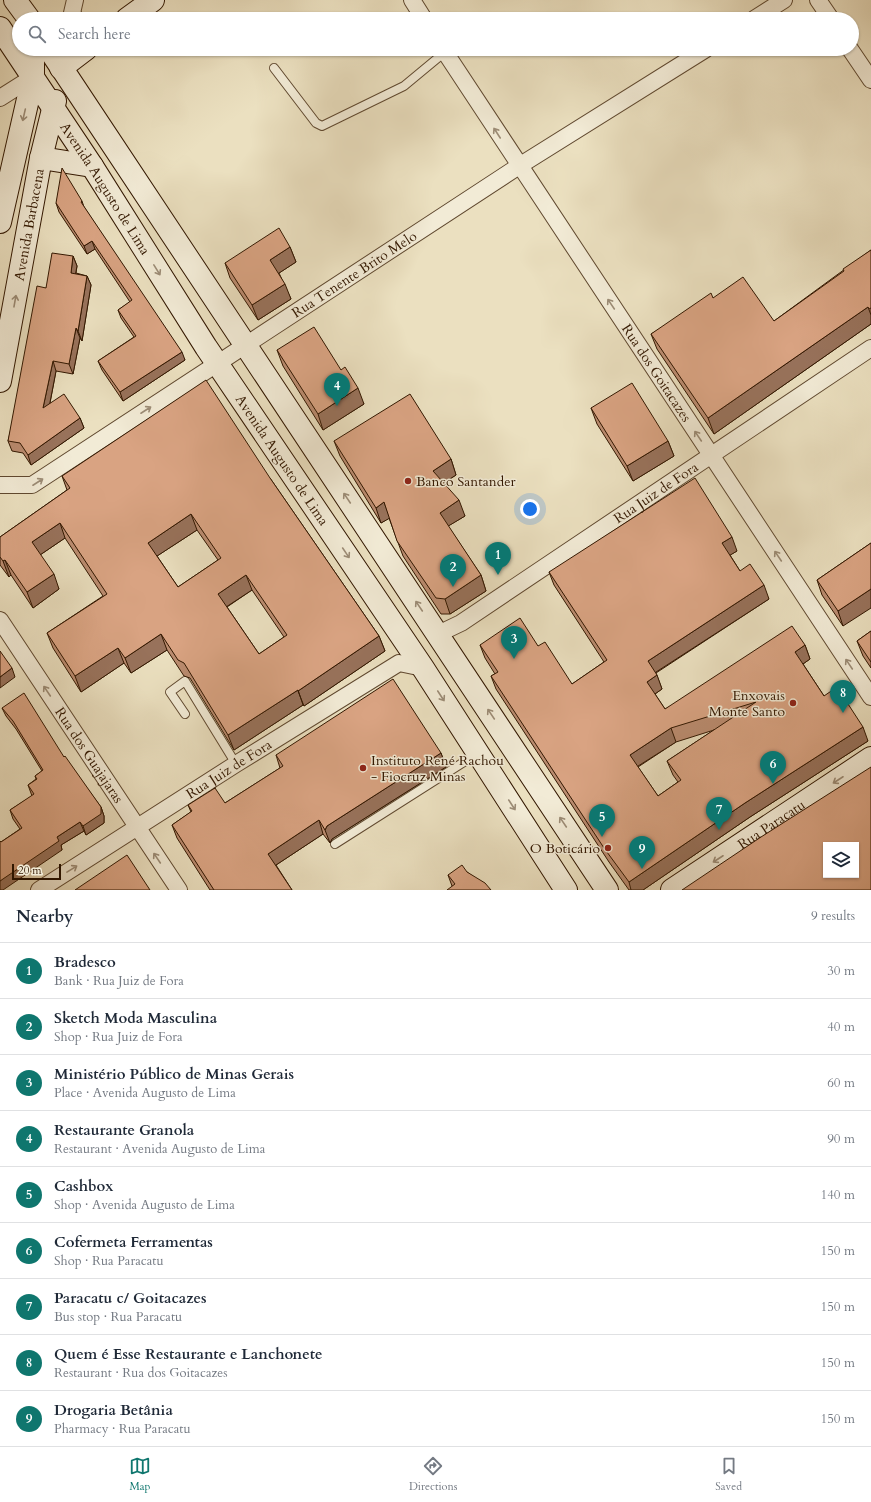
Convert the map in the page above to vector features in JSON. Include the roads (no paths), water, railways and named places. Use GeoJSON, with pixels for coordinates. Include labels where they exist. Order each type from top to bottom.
{"type":"FeatureCollection","features":[{"type":"Feature","properties":{"kind":"main road"},"geometry":{"type":"LineString","coordinates":[[15,0],[24,12]]}},
{"type":"Feature","properties":{"kind":"main road"},"geometry":{"type":"LineString","coordinates":[[32,0],[33,12]]}},
{"type":"Feature","properties":{"kind":"main road"},"geometry":{"type":"LineString","coordinates":[[137,12],[153,0]]}},
{"type":"Feature","properties":{"kind":"main road","name":"Avenida Augusto de Lima"},"geometry":{"type":"LineString","coordinates":[[0,28],[12,46]]}},
{"type":"Feature","properties":{"kind":"main road","name":"Avenida Augusto de Lima"},"geometry":{"type":"LineString","coordinates":[[19,56],[92,166],[206,347],[423,668],[566,890]]}},
{"type":"Feature","properties":{"kind":"main road","name":"Avenida Barbacena"},"geometry":{"type":"LineString","coordinates":[[0,222],[33,77],[33,56]]}},
{"type":"Feature","properties":{"kind":"main road","name":"Avenida Augusto de Lima"},"geometry":{"type":"LineString","coordinates":[[54,56],[245,347],[438,634],[607,890]]}},
{"type":"Feature","properties":{"kind":"main road"},"geometry":{"type":"LineString","coordinates":[[62,68],[77,56]]}},
{"type":"Feature","properties":{"kind":"main road","name":"Avenida Barbacena"},"geometry":{"type":"LineString","coordinates":[[0,381],[41,158],[62,68]]}},
{"type":"Feature","properties":{"kind":"main road"},"geometry":{"type":"LineString","coordinates":[[41,158],[92,166]]}},
{"type":"Feature","properties":{"kind":"main road","name":"Rua Paracatu"},"geometry":{"type":"LineString","coordinates":[[672,890],[871,758]]}},
{"type":"Feature","properties":{"kind":"street"},"geometry":{"type":"LineString","coordinates":[[72,12],[75,0]]}},
{"type":"Feature","properties":{"kind":"street"},"geometry":{"type":"LineString","coordinates":[[412,0],[420,12]]}},
{"type":"Feature","properties":{"kind":"street"},"geometry":{"type":"LineString","coordinates":[[765,12],[784,0]]}},
{"type":"Feature","properties":{"kind":"street"},"geometry":{"type":"LineString","coordinates":[[818,0],[826,12]]}},
{"type":"Feature","properties":{"kind":"street","name":"Rua dos Goitacazes"},"geometry":{"type":"LineString","coordinates":[[447,56],[871,697]]}},
{"type":"Feature","properties":{"kind":"street","name":"Rua Tenente Brito Melo"},"geometry":{"type":"LineString","coordinates":[[0,485],[32,485],[218,363],[245,347],[519,166],[695,56]]}},
{"type":"Feature","properties":{"kind":"street"},"geometry":{"type":"LineString","coordinates":[[855,56],[871,80]]}},
{"type":"Feature","properties":{"kind":"street"},"geometry":{"type":"LineString","coordinates":[[0,98],[33,77]]}},
{"type":"Feature","properties":{"kind":"street","name":"Rua Juiz de Fora"},"geometry":{"type":"LineString","coordinates":[[438,634],[461,623],[871,348]]}},
{"type":"Feature","properties":{"kind":"street","name":"Rua dos Guajajaras"},"geometry":{"type":"LineString","coordinates":[[0,620],[179,890]]}},
{"type":"Feature","properties":{"kind":"street","name":"Rua Juiz de Fora"},"geometry":{"type":"LineString","coordinates":[[39,890],[236,764],[399,663],[423,668]]}},
{"type":"Feature","properties":{"kind":"lane"},"geometry":{"type":"LineString","coordinates":[[274,68],[316,123],[322,126],[404,86],[438,56]]}},
{"type":"Feature","properties":{"kind":"lane"},"geometry":{"type":"LineString","coordinates":[[185,714],[170,692],[185,681],[236,764]]}},
{"type":"Feature","properties":{"kind":"lane"},"geometry":{"type":"LineString","coordinates":[[335,844],[478,752]]}},
{"type":"Feature","properties":{"kind":"place","name":"Restaurante Granola"},"geometry":{"type":"Point","coordinates":[337,406]}},
{"type":"Feature","properties":{"kind":"place","name":"Banco Santander"},"geometry":{"type":"Point","coordinates":[408,481]}},
{"type":"Feature","properties":{"kind":"place","name":"Bradesco"},"geometry":{"type":"Point","coordinates":[498,575]}},
{"type":"Feature","properties":{"kind":"place","name":"Sketch Moda Masculina"},"geometry":{"type":"Point","coordinates":[453,587]}},
{"type":"Feature","properties":{"kind":"place","name":"Ministério Público de Minas Gerais"},"geometry":{"type":"Point","coordinates":[514,659]}},
{"type":"Feature","properties":{"kind":"place","name":"Enxovais Monte Santo"},"geometry":{"type":"Point","coordinates":[793,703]}},
{"type":"Feature","properties":{"kind":"place","name":"Quem é Esse Restaurante e Lanchonete"},"geometry":{"type":"Point","coordinates":[843,713]}},
{"type":"Feature","properties":{"kind":"place","name":"Instituto René Rachou - Fiocruz Minas"},"geometry":{"type":"Point","coordinates":[363,768]}},
{"type":"Feature","properties":{"kind":"place","name":"Cofermeta Ferramentas"},"geometry":{"type":"Point","coordinates":[773,784]}},
{"type":"Feature","properties":{"kind":"place","name":"Paracatu c/ Goitacazes"},"geometry":{"type":"Point","coordinates":[719,830]}},
{"type":"Feature","properties":{"kind":"place","name":"Cashbox"},"geometry":{"type":"Point","coordinates":[602,837]}},
{"type":"Feature","properties":{"kind":"place","name":"O Boticário"},"geometry":{"type":"Point","coordinates":[608,848]}},
{"type":"Feature","properties":{"kind":"place","name":"Drogaria Betânia"},"geometry":{"type":"Point","coordinates":[642,869]}}]}
